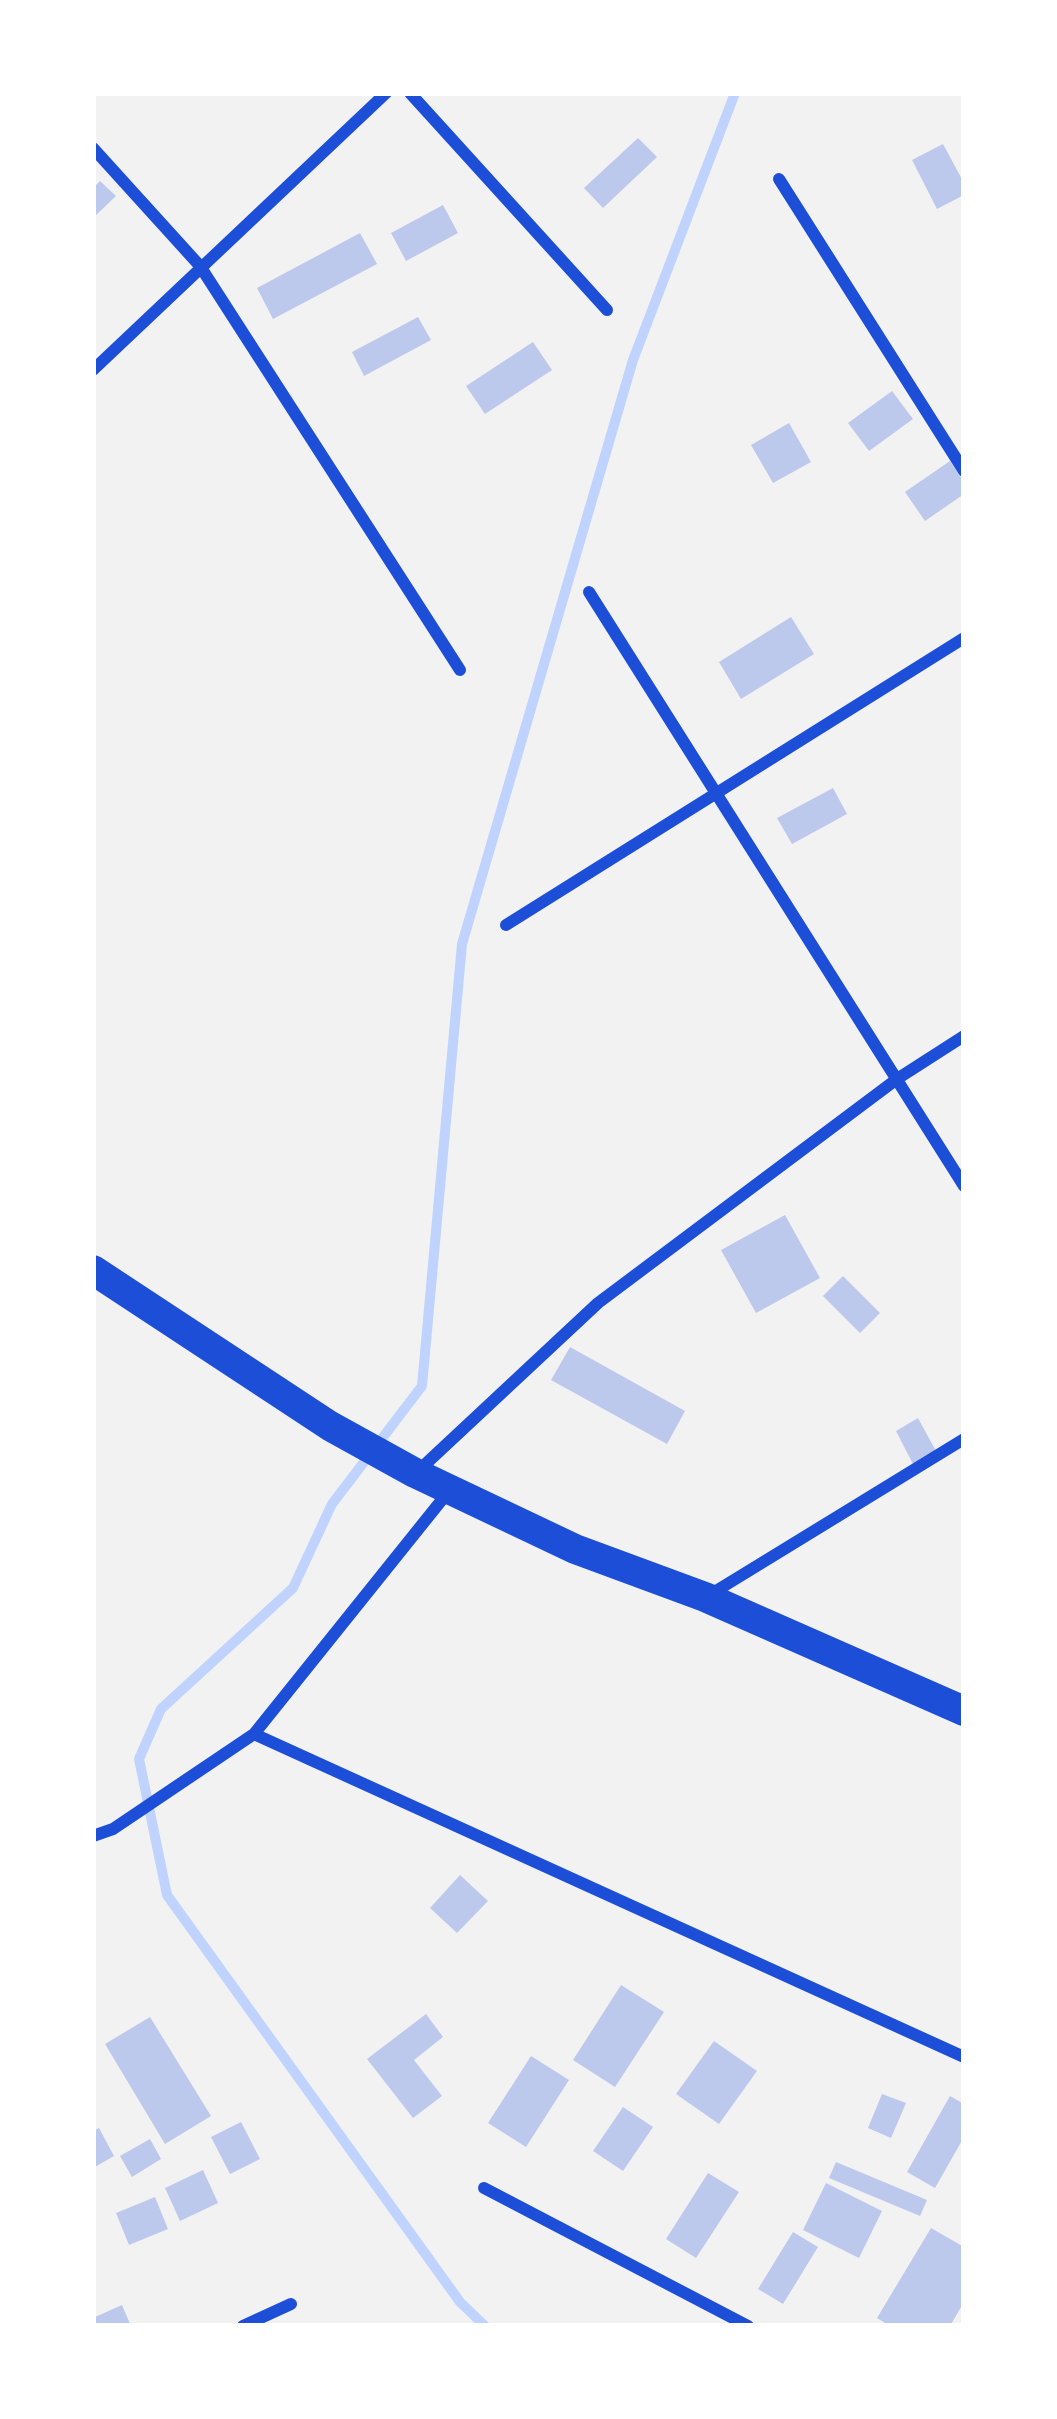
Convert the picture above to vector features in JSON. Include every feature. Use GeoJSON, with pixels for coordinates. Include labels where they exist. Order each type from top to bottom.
{"type":"FeatureCollection","features":[{"type":"Feature","properties":{"kind":"main road"},"geometry":{"type":"LineString","coordinates":[[93,1270],[330,1426],[415,1474],[575,1549],[705,1598],[964,1711]]}},
{"type":"Feature","properties":{"kind":"street"},"geometry":{"type":"LineString","coordinates":[[93,370],[386,93]]}},
{"type":"Feature","properties":{"kind":"street"},"geometry":{"type":"LineString","coordinates":[[410,93],[607,310]]}},
{"type":"Feature","properties":{"kind":"street"},"geometry":{"type":"LineString","coordinates":[[93,148],[200,266],[460,670]]}},
{"type":"Feature","properties":{"kind":"street"},"geometry":{"type":"LineString","coordinates":[[778,179],[964,471]]}},
{"type":"Feature","properties":{"kind":"street"},"geometry":{"type":"LineString","coordinates":[[589,592],[964,1186]]}},
{"type":"Feature","properties":{"kind":"street"},"geometry":{"type":"LineString","coordinates":[[506,925],[964,638]]}},
{"type":"Feature","properties":{"kind":"street"},"geometry":{"type":"LineString","coordinates":[[415,1474],[598,1303],[896,1079],[964,1036]]}},
{"type":"Feature","properties":{"kind":"street"},"geometry":{"type":"LineString","coordinates":[[705,1598],[964,1439]]}},
{"type":"Feature","properties":{"kind":"street"},"geometry":{"type":"LineString","coordinates":[[93,1836],[254,1734],[452,1488]]}},
{"type":"Feature","properties":{"kind":"street"},"geometry":{"type":"LineString","coordinates":[[254,1734],[964,2056]]}},
{"type":"Feature","properties":{"kind":"street"},"geometry":{"type":"LineString","coordinates":[[484,2188],[748,2326]]}},
{"type":"Feature","properties":{"kind":"street"},"geometry":{"type":"LineString","coordinates":[[243,2326],[291,2304]]}},
{"type":"Feature","properties":{"kind":"building"},"geometry":{"type":"Polygon","coordinates":[[[638,138],[657,157],[603,208],[584,188],[638,138]]]}},
{"type":"Feature","properties":{"kind":"building"},"geometry":{"type":"Polygon","coordinates":[[[943,144],[964,183],[964,195],[937,209],[912,160],[943,144]]]}},
{"type":"Feature","properties":{"kind":"building"},"geometry":{"type":"Polygon","coordinates":[[[100,181],[116,196],[93,218],[93,188],[100,181]]]}},
{"type":"Feature","properties":{"kind":"building"},"geometry":{"type":"Polygon","coordinates":[[[443,205],[458,233],[406,261],[391,233],[443,205]]]}},
{"type":"Feature","properties":{"kind":"building"},"geometry":{"type":"Polygon","coordinates":[[[360,233],[377,264],[273,319],[257,288],[360,233]]]}},
{"type":"Feature","properties":{"kind":"building"},"geometry":{"type":"Polygon","coordinates":[[[418,317],[431,340],[364,376],[352,352],[418,317]]]}},
{"type":"Feature","properties":{"kind":"building"},"geometry":{"type":"Polygon","coordinates":[[[533,342],[552,370],[485,414],[466,386],[533,342]]]}},
{"type":"Feature","properties":{"kind":"building"},"geometry":{"type":"Polygon","coordinates":[[[892,391],[913,419],[869,451],[848,423],[892,391]]]}},
{"type":"Feature","properties":{"kind":"building"},"geometry":{"type":"Polygon","coordinates":[[[789,423],[811,462],[773,483],[751,445],[789,423]]]}},
{"type":"Feature","properties":{"kind":"building"},"geometry":{"type":"Polygon","coordinates":[[[950,461],[964,482],[964,494],[925,521],[905,492],[950,461]]]}},
{"type":"Feature","properties":{"kind":"building"},"geometry":{"type":"Polygon","coordinates":[[[791,617],[814,654],[741,699],[719,662],[791,617]]]}},
{"type":"Feature","properties":{"kind":"building"},"geometry":{"type":"Polygon","coordinates":[[[833,788],[847,814],[792,844],[777,818],[833,788]]]}},
{"type":"Feature","properties":{"kind":"building"},"geometry":{"type":"Polygon","coordinates":[[[785,1215],[820,1278],[756,1313],[721,1250],[785,1215]]]}},
{"type":"Feature","properties":{"kind":"building"},"geometry":{"type":"Polygon","coordinates":[[[843,1276],[880,1313],[860,1333],[823,1296],[843,1276]]]}},
{"type":"Feature","properties":{"kind":"building"},"geometry":{"type":"Polygon","coordinates":[[[570,1347],[685,1411],[667,1444],[551,1380],[570,1347]]]}},
{"type":"Feature","properties":{"kind":"building"},"geometry":{"type":"Polygon","coordinates":[[[918,1418],[937,1453],[914,1466],[896,1431],[918,1418]]]}},
{"type":"Feature","properties":{"kind":"building"},"geometry":{"type":"Polygon","coordinates":[[[460,1875],[488,1901],[457,1933],[430,1908],[460,1875]]]}},
{"type":"Feature","properties":{"kind":"building"},"geometry":{"type":"Polygon","coordinates":[[[621,1985],[664,2012],[615,2087],[573,2060],[621,1985]]]}},
{"type":"Feature","properties":{"kind":"building"},"geometry":{"type":"Polygon","coordinates":[[[426,2014],[443,2037],[414,2060],[442,2096],[413,2118],[367,2059],[426,2014]]]}},
{"type":"Feature","properties":{"kind":"building"},"geometry":{"type":"Polygon","coordinates":[[[150,2017],[211,2116],[165,2144],[105,2044],[150,2017]]]}},
{"type":"Feature","properties":{"kind":"building"},"geometry":{"type":"Polygon","coordinates":[[[714,2041],[757,2071],[719,2124],[676,2094],[714,2041]]]}},
{"type":"Feature","properties":{"kind":"building"},"geometry":{"type":"Polygon","coordinates":[[[531,2056],[569,2080],[526,2147],[488,2123],[531,2056]]]}},
{"type":"Feature","properties":{"kind":"building"},"geometry":{"type":"Polygon","coordinates":[[[882,2094],[906,2103],[891,2138],[868,2128],[882,2094]]]}},
{"type":"Feature","properties":{"kind":"building"},"geometry":{"type":"Polygon","coordinates":[[[950,2096],[964,2104],[964,2137],[935,2188],[907,2172],[950,2096]]]}},
{"type":"Feature","properties":{"kind":"building"},"geometry":{"type":"Polygon","coordinates":[[[623,2107],[653,2127],[623,2171],[593,2151],[623,2107]]]}},
{"type":"Feature","properties":{"kind":"building"},"geometry":{"type":"Polygon","coordinates":[[[241,2122],[260,2159],[230,2174],[211,2137],[241,2122]]]}},
{"type":"Feature","properties":{"kind":"building"},"geometry":{"type":"Polygon","coordinates":[[[99,2128],[114,2156],[93,2168],[93,2131],[99,2128]]]}},
{"type":"Feature","properties":{"kind":"building"},"geometry":{"type":"Polygon","coordinates":[[[150,2139],[161,2159],[132,2177],[120,2156],[150,2139]]]}},
{"type":"Feature","properties":{"kind":"building"},"geometry":{"type":"Polygon","coordinates":[[[836,2162],[927,2200],[920,2216],[829,2178],[836,2162]]]}},
{"type":"Feature","properties":{"kind":"building"},"geometry":{"type":"Polygon","coordinates":[[[203,2170],[218,2203],[180,2221],[165,2188],[203,2170]]]}},
{"type":"Feature","properties":{"kind":"building"},"geometry":{"type":"Polygon","coordinates":[[[708,2173],[739,2192],[696,2258],[666,2239],[708,2173]]]}},
{"type":"Feature","properties":{"kind":"building"},"geometry":{"type":"Polygon","coordinates":[[[826,2183],[882,2211],[859,2258],[803,2230],[826,2183]]]}},
{"type":"Feature","properties":{"kind":"building"},"geometry":{"type":"Polygon","coordinates":[[[155,2197],[168,2229],[129,2245],[116,2213],[155,2197]]]}},
{"type":"Feature","properties":{"kind":"building"},"geometry":{"type":"Polygon","coordinates":[[[931,2228],[964,2247],[964,2302],[950,2326],[890,2326],[877,2318],[931,2228]]]}},
{"type":"Feature","properties":{"kind":"building"},"geometry":{"type":"Polygon","coordinates":[[[793,2232],[818,2247],[783,2304],[758,2289],[793,2232]]]}},
{"type":"Feature","properties":{"kind":"building"},"geometry":{"type":"Polygon","coordinates":[[[122,2305],[131,2326],[93,2326],[93,2318],[122,2305]]]}},
{"type":"Feature","properties":{"kind":"waterway"},"geometry":{"type":"LineString","coordinates":[[485,2326],[460,2302],[167,1895],[139,1759],[161,1709],[293,1588],[332,1504],[422,1386],[462,944],[633,360],[735,93]]}}]}
